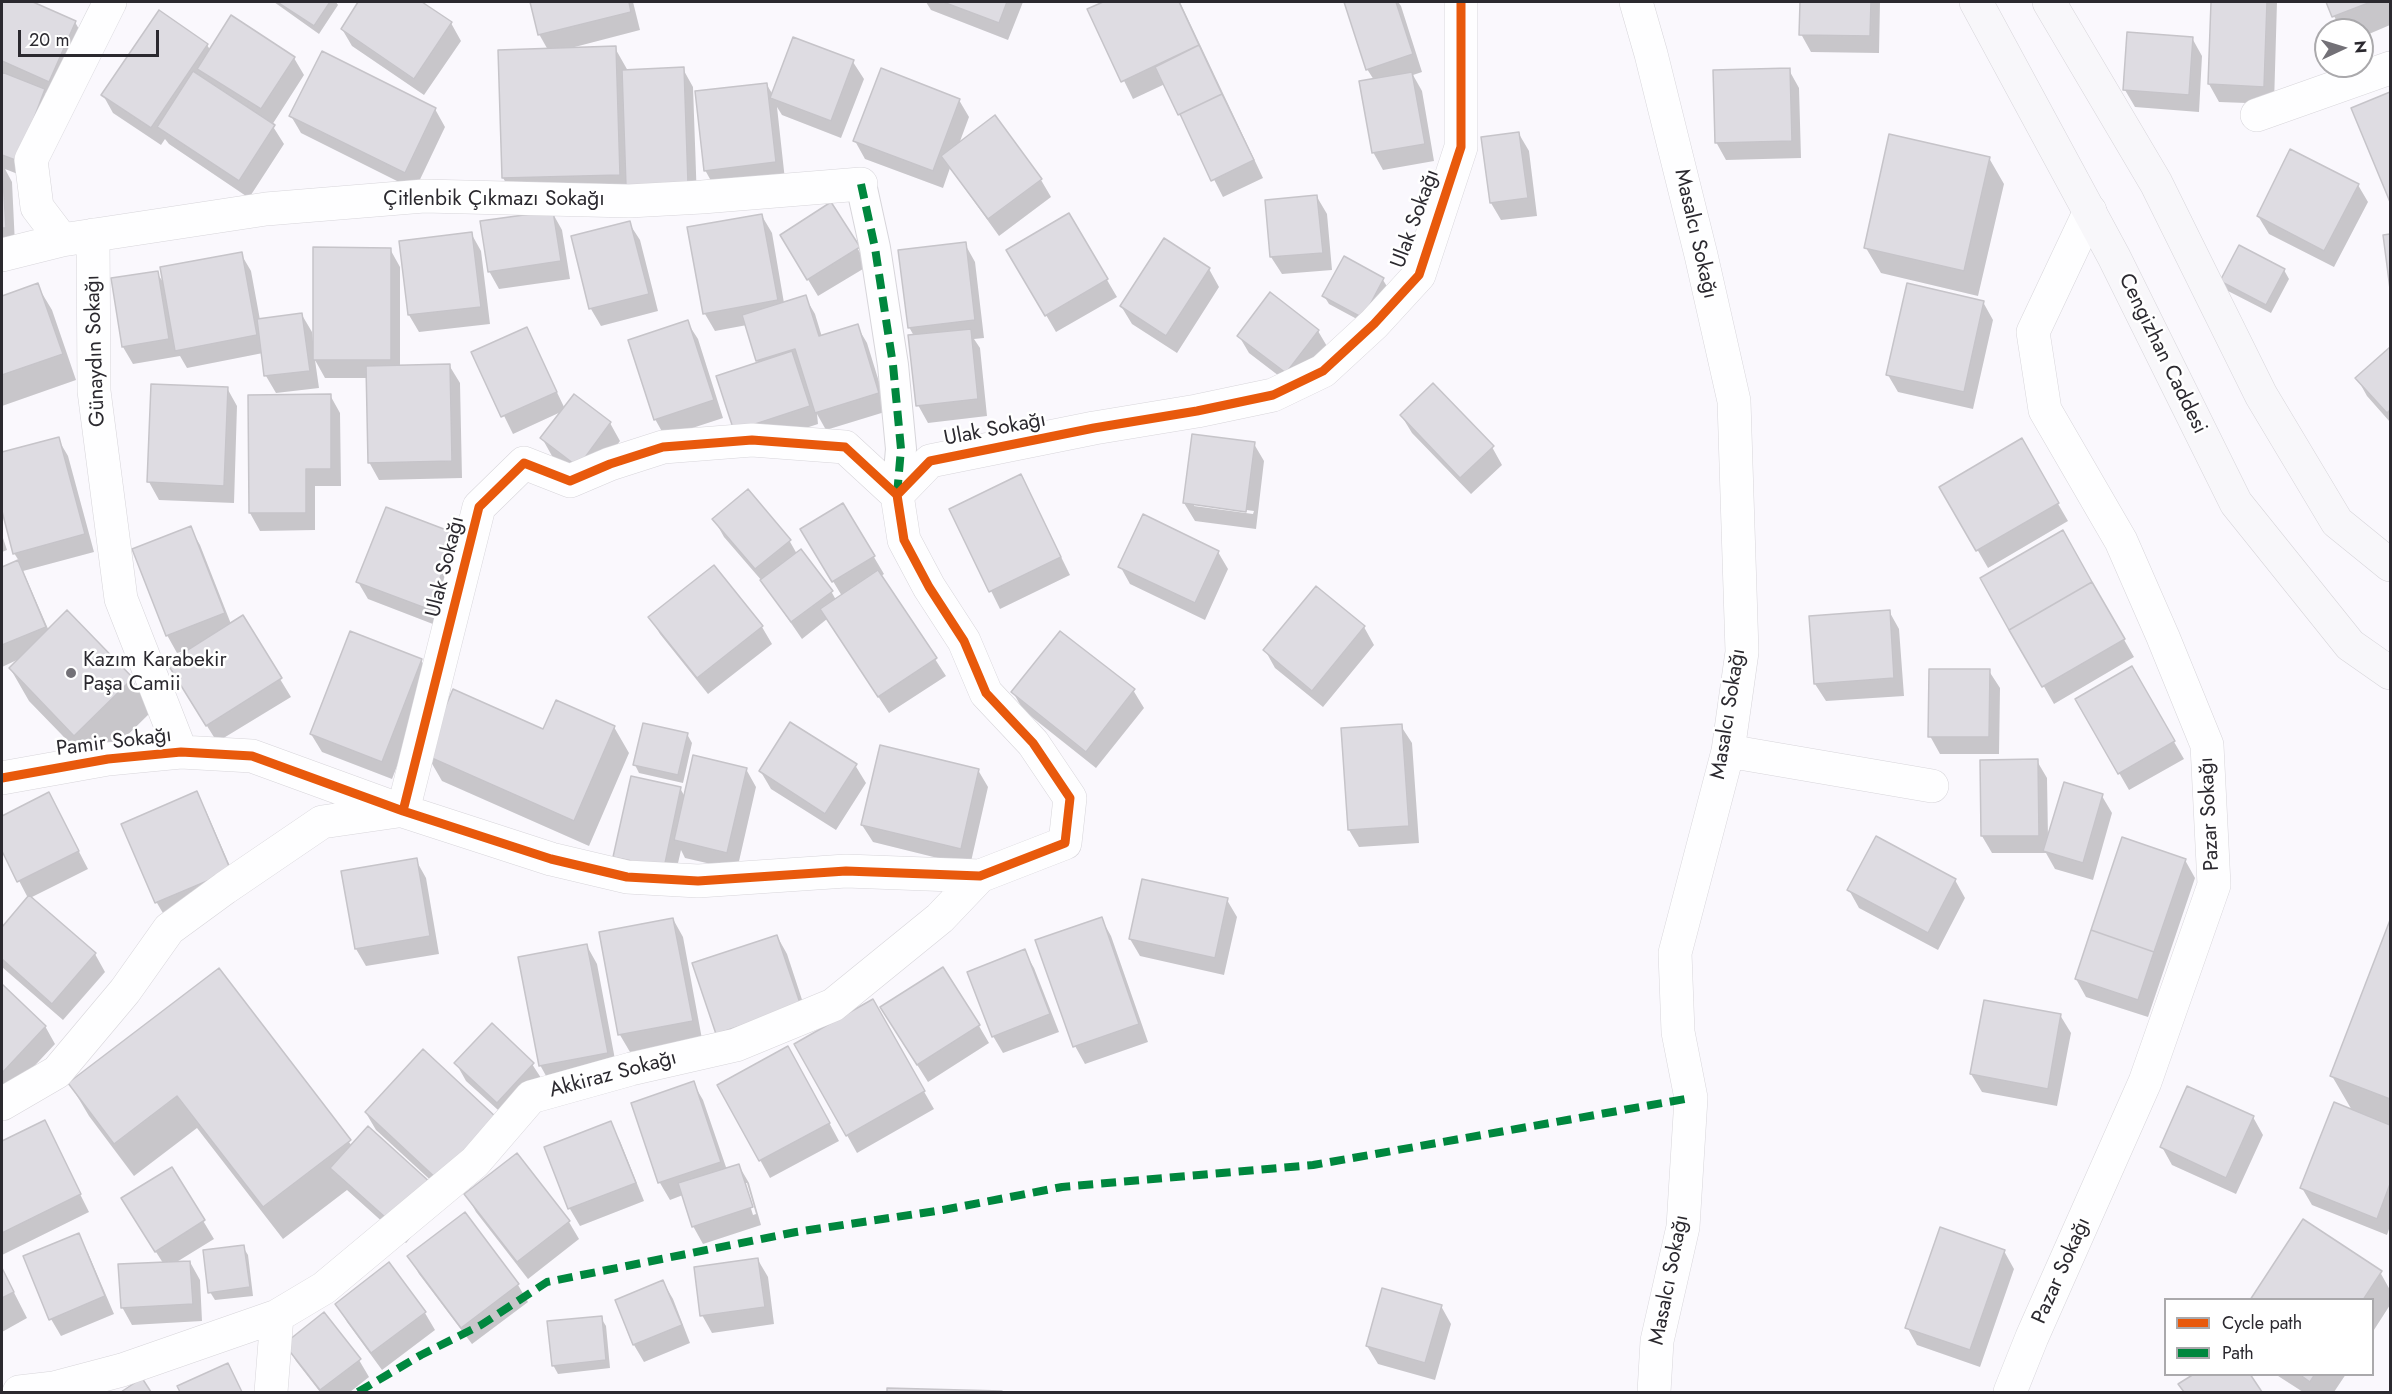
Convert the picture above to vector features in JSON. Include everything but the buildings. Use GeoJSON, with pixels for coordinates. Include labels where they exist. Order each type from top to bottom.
{"type":"FeatureCollection","features":[{"type":"Feature","properties":{"kind":"main road","name":"Cengizhan Caddesi"},"geometry":{"type":"LineString","coordinates":[[1976,2],[2090,211],[2236,503],[2349,645],[2391,673]]}},
{"type":"Feature","properties":{"kind":"main road"},"geometry":{"type":"LineString","coordinates":[[2049,2],[2156,183],[2261,395],[2337,522],[2391,566]]}},
{"type":"Feature","properties":{"kind":"street"},"geometry":{"type":"LineString","coordinates":[[77,238],[37,207],[31,160],[110,2]]}},
{"type":"Feature","properties":{"kind":"street","name":"Ulak Sokağı"},"geometry":{"type":"LineString","coordinates":[[403,811],[479,507],[524,463],[570,481],[610,464],[663,447],[752,440],[845,447],[897,495],[930,461],[1273,395],[1323,371],[1374,324],[1419,275],[1461,147],[1461,2]]}},
{"type":"Feature","properties":{"kind":"street","name":"Masalcı Sokağı"},"geometry":{"type":"LineString","coordinates":[[1636,2],[1699,244],[1734,401],[1742,652],[1728,751],[1675,952],[1678,1032],[1691,1098],[1683,1227],[1657,1341],[1654,1392]]}},
{"type":"Feature","properties":{"kind":"street"},"geometry":{"type":"LineString","coordinates":[[2257,115],[2391,68]]}},
{"type":"Feature","properties":{"kind":"street"},"geometry":{"type":"LineString","coordinates":[[861,184],[875,248],[893,365],[901,449],[897,495],[904,540],[929,587],[964,641],[986,693],[1033,743],[1070,798],[1065,843],[980,876]]}},
{"type":"Feature","properties":{"kind":"street","name":"Çitlenbik Çıkmazı Sokağı"},"geometry":{"type":"LineString","coordinates":[[2,255],[77,238],[266,209],[424,196],[629,201],[861,184]]}},
{"type":"Feature","properties":{"kind":"street","name":"Pazar Sokağı"},"geometry":{"type":"LineString","coordinates":[[2010,1392],[2145,1082],[2214,885],[2207,745],[2121,541],[2045,410],[2033,332],[2090,211]]}},
{"type":"Feature","properties":{"kind":"street","name":"Günaydın Sokağı"},"geometry":{"type":"LineString","coordinates":[[77,238],[121,599],[181,752]]}},
{"type":"Feature","properties":{"kind":"street"},"geometry":{"type":"LineString","coordinates":[[1728,751],[1932,786]]}},
{"type":"Feature","properties":{"kind":"street","name":"Pamir Sokağı"},"geometry":{"type":"LineString","coordinates":[[2,778],[108,759],[181,752],[252,756],[403,811],[551,859],[627,878],[698,881],[846,871],[980,876]]}},
{"type":"Feature","properties":{"kind":"street"},"geometry":{"type":"LineString","coordinates":[[2,1104],[57,1072],[124,991],[169,929],[225,888],[322,822],[403,811]]}},
{"type":"Feature","properties":{"kind":"street","name":"Akkiraz Sokağı"},"geometry":{"type":"LineString","coordinates":[[19,1392],[54,1388],[122,1370],[278,1316],[324,1288],[475,1162],[531,1097],[632,1069],[736,1045],[833,1005],[940,918],[980,876]]}},
{"type":"Feature","properties":{"kind":"street"},"geometry":{"type":"LineString","coordinates":[[271,1392],[278,1316]]}},
{"type":"Feature","properties":{"kind":"marked path"},"geometry":{"type":"LineString","coordinates":[[861,184],[875,248],[893,365],[901,449],[897,495]]}},
{"type":"Feature","properties":{"kind":"marked path"},"geometry":{"type":"LineString","coordinates":[[358,1392],[421,1355],[481,1325],[547,1282],[796,1232],[943,1210],[1062,1187],[1313,1165],[1691,1098]]}},
{"type":"Feature","properties":{"kind":"cycle path"},"geometry":{"type":"LineString","coordinates":[[403,811],[479,507],[524,463],[570,481],[610,464],[663,447],[752,440],[845,447],[897,495],[930,461],[1273,395],[1323,371],[1374,324],[1419,275],[1461,147],[1461,2]]}},
{"type":"Feature","properties":{"kind":"cycle path"},"geometry":{"type":"LineString","coordinates":[[2,778],[108,759],[181,752],[252,756],[403,811],[551,859],[627,877],[698,881],[846,871],[980,876],[1065,843],[1070,798],[1033,743],[986,693],[964,641],[929,587],[904,540],[897,495]]}},
{"type":"Feature","properties":{"kind":"place","name":"Kazım Karabekir Paşa Camii"},"geometry":{"type":"Point","coordinates":[71,673]}}]}
